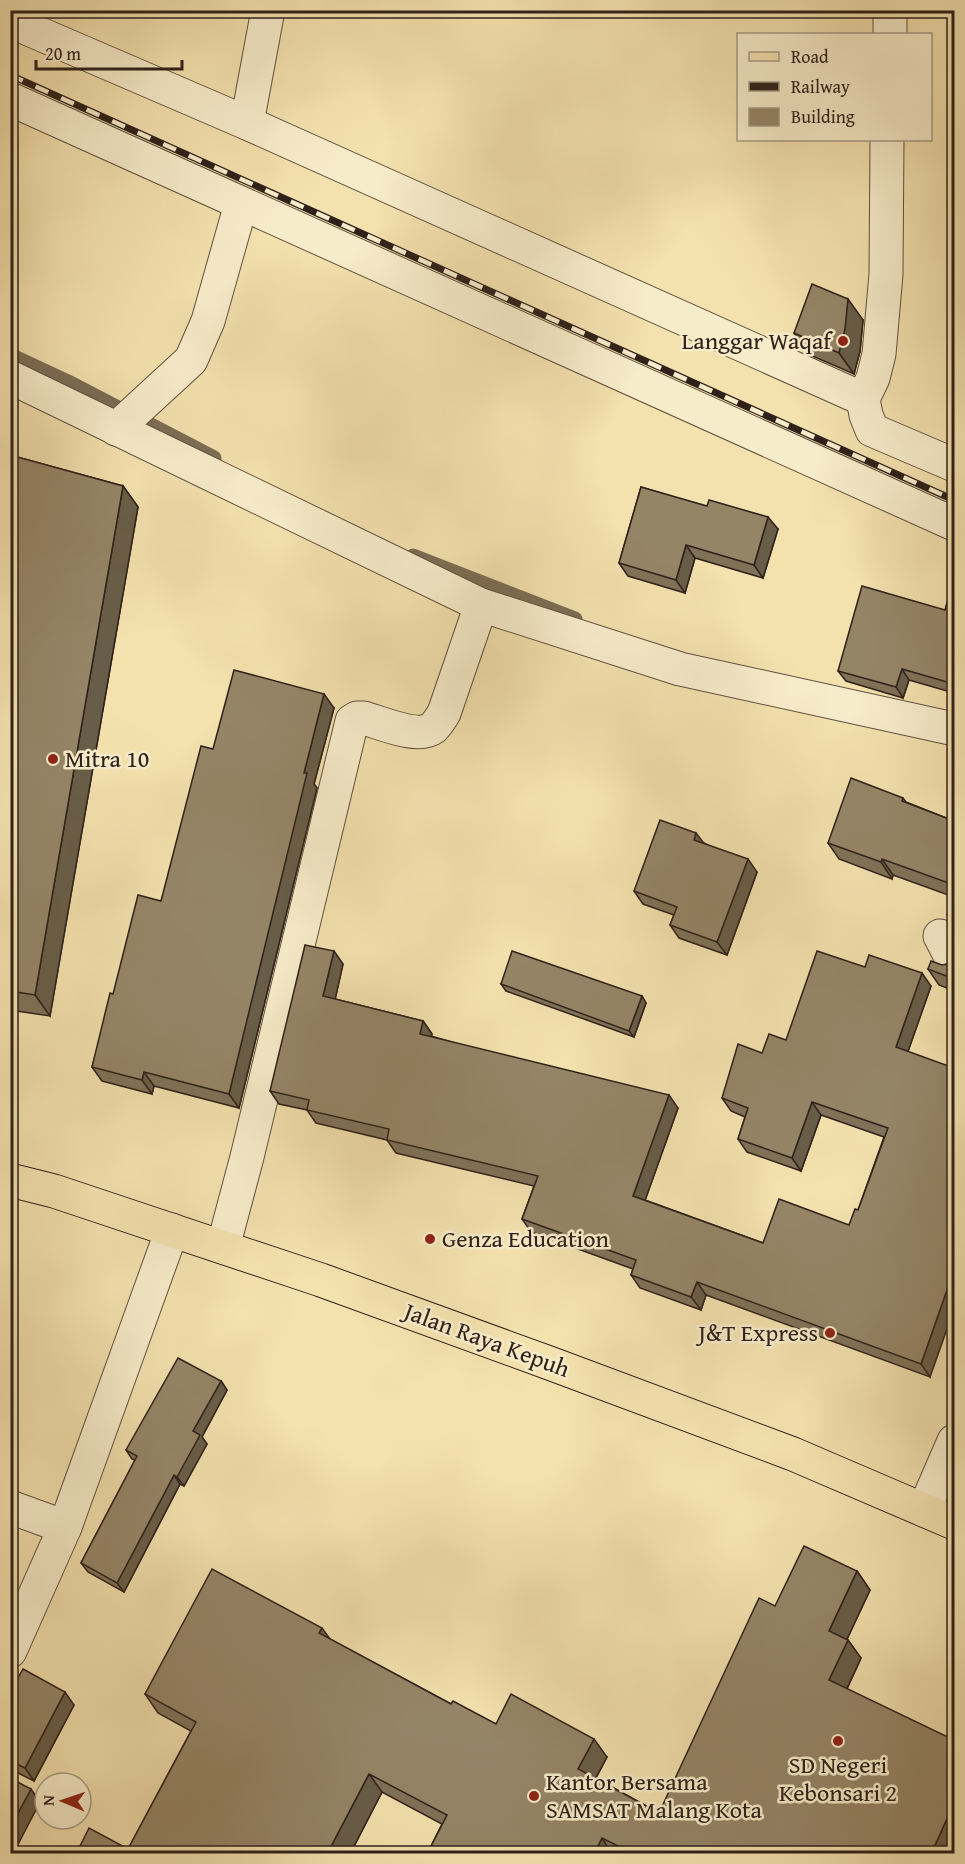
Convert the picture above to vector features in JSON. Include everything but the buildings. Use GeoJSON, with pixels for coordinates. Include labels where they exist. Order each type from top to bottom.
{"type":"FeatureCollection","features":[{"type":"Feature","properties":{"kind":"main road","name":"Jalan Raya Kepuh"},"geometry":{"type":"LineString","coordinates":[[10,1180],[54,1191],[343,1288],[782,1450],[954,1523]]}},
{"type":"Feature","properties":{"kind":"street"},"geometry":{"type":"LineString","coordinates":[[247,123],[268,10]]}},
{"type":"Feature","properties":{"kind":"street"},"geometry":{"type":"LineString","coordinates":[[890,10],[890,33]]}},
{"type":"Feature","properties":{"kind":"street"},"geometry":{"type":"LineString","coordinates":[[10,21],[247,123],[863,399]]}},
{"type":"Feature","properties":{"kind":"street"},"geometry":{"type":"LineString","coordinates":[[10,99],[954,524]]}},
{"type":"Feature","properties":{"kind":"street"},"geometry":{"type":"LineString","coordinates":[[887,141],[886,273],[879,354],[873,378],[863,399],[866,415],[872,430],[954,465]]}},
{"type":"Feature","properties":{"kind":"street"},"geometry":{"type":"LineString","coordinates":[[127,419],[191,360],[208,321],[241,204]]}},
{"type":"Feature","properties":{"kind":"street"},"geometry":{"type":"LineString","coordinates":[[10,377],[127,419],[481,605],[680,669],[954,729]]}},
{"type":"Feature","properties":{"kind":"street"},"geometry":{"type":"LineString","coordinates":[[223,1247],[250,1146],[352,721],[364,718],[416,733],[435,727],[444,713],[481,605]]}},
{"type":"Feature","properties":{"kind":"street"},"geometry":{"type":"LineString","coordinates":[[10,1651],[65,1527],[172,1230]]}},
{"type":"Feature","properties":{"kind":"street"},"geometry":{"type":"LineString","coordinates":[[924,1510],[954,1441]]}},
{"type":"Feature","properties":{"kind":"street"},"geometry":{"type":"LineString","coordinates":[[10,1507],[65,1527]]}},
{"type":"Feature","properties":{"kind":"waterway"},"geometry":{"type":"LineString","coordinates":[[10,355],[68,382],[214,458]]}},
{"type":"Feature","properties":{"kind":"waterway"},"geometry":{"type":"LineString","coordinates":[[413,556],[575,619]]}},
{"type":"Feature","properties":{"kind":"railway"},"geometry":{"type":"LineString","coordinates":[[10,75],[954,500]]}},
{"type":"Feature","properties":{"kind":"place","name":"Langgar Waqaf"},"geometry":{"type":"Point","coordinates":[843,341]}},
{"type":"Feature","properties":{"kind":"place","name":"Mitra 10"},"geometry":{"type":"Point","coordinates":[53,759]}},
{"type":"Feature","properties":{"kind":"place","name":"Genza Education"},"geometry":{"type":"Point","coordinates":[430,1239]}},
{"type":"Feature","properties":{"kind":"place","name":"J&T Express"},"geometry":{"type":"Point","coordinates":[830,1333]}},
{"type":"Feature","properties":{"kind":"place","name":"SD Negeri Kebonsari 2"},"geometry":{"type":"Point","coordinates":[838,1741]}},
{"type":"Feature","properties":{"kind":"place","name":"Kantor Bersama SAMSAT Malang Kota"},"geometry":{"type":"Point","coordinates":[534,1796]}}]}
